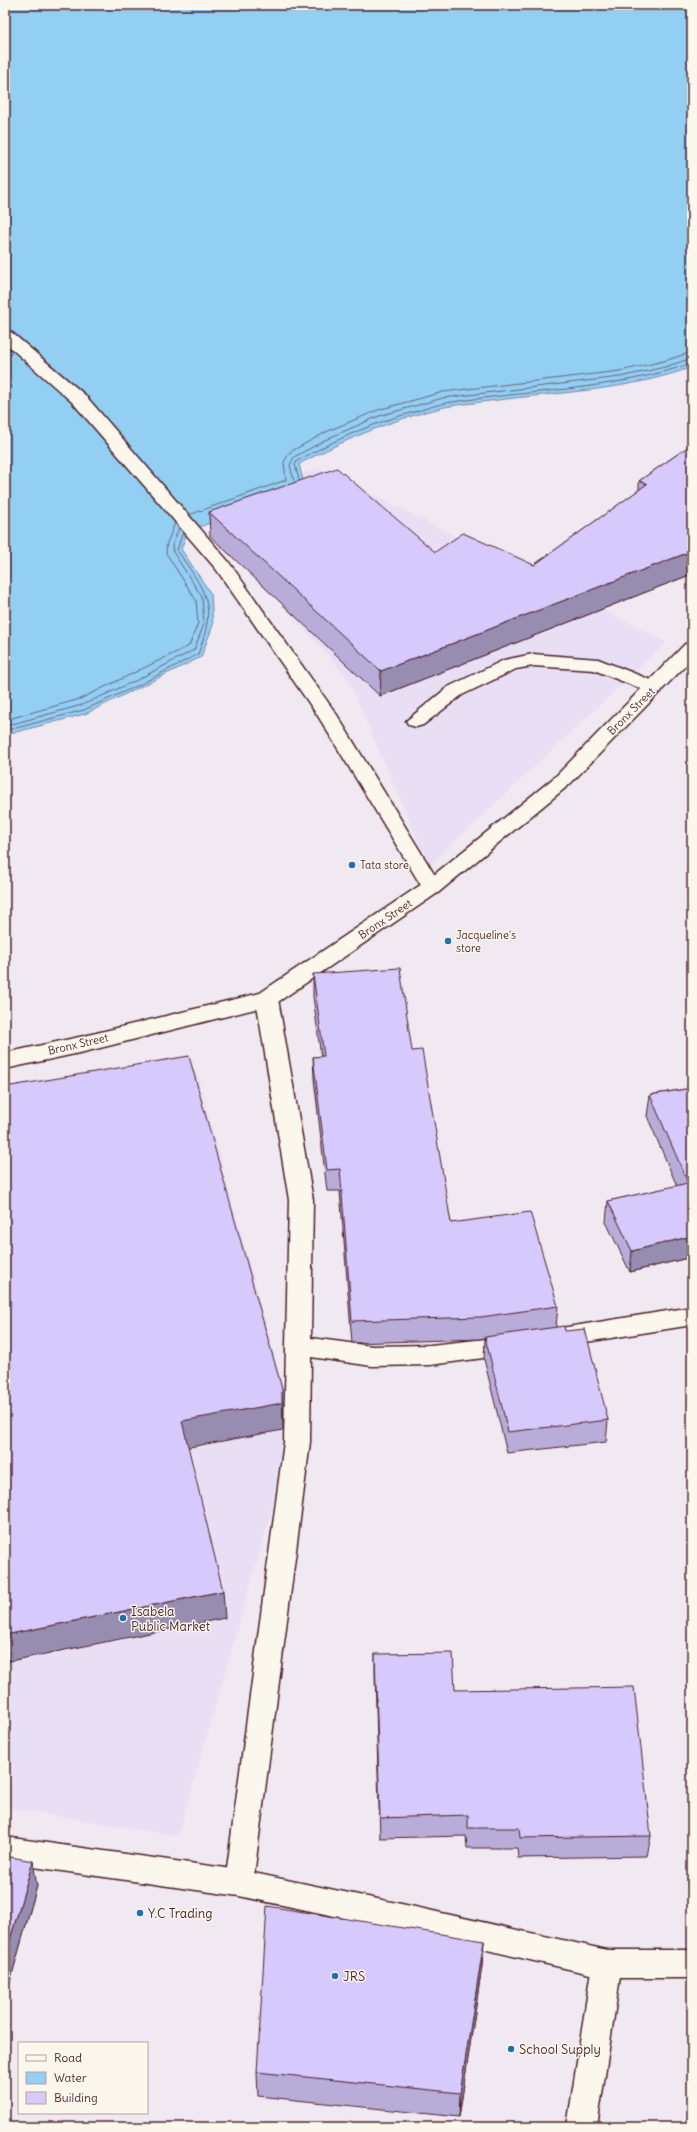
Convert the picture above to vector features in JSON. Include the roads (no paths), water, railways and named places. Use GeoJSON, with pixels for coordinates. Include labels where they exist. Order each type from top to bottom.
{"type":"FeatureCollection","features":[{"type":"Feature","properties":{"kind":"street"},"geometry":{"type":"LineString","coordinates":[[5,335],[79,399],[222,566],[327,715],[432,887]]}},
{"type":"Feature","properties":{"kind":"street","name":"Bronx Street"},"geometry":{"type":"LineString","coordinates":[[5,1061],[84,1044],[267,999],[432,887],[563,780],[692,648]]}},
{"type":"Feature","properties":{"kind":"street"},"geometry":{"type":"LineString","coordinates":[[416,721],[455,691],[511,664],[534,660],[576,662],[598,665],[654,688]]}},
{"type":"Feature","properties":{"kind":"street"},"geometry":{"type":"LineString","coordinates":[[238,1883],[297,1442],[301,1200],[267,999]]}},
{"type":"Feature","properties":{"kind":"street"},"geometry":{"type":"LineString","coordinates":[[298,1346],[372,1356],[430,1355],[516,1344],[692,1316]]}},
{"type":"Feature","properties":{"kind":"street"},"geometry":{"type":"LineString","coordinates":[[5,1850],[238,1883],[406,1918],[607,1964],[692,1964]]}},
{"type":"Feature","properties":{"kind":"street"},"geometry":{"type":"LineString","coordinates":[[582,2127],[607,1964]]}},
{"type":"Feature","properties":{"kind":"water"},"geometry":{"type":"Polygon","coordinates":[[[5,5],[692,5],[692,367],[668,375],[618,386],[445,407],[407,417],[370,431],[334,446],[299,464],[305,489],[188,531],[181,549],[211,594],[213,625],[201,657],[85,714],[5,735],[5,5]]]}},
{"type":"Feature","properties":{"kind":"place","name":"Tata store"},"geometry":{"type":"Point","coordinates":[352,865]}},
{"type":"Feature","properties":{"kind":"place","name":"Jacqueline's store"},"geometry":{"type":"Point","coordinates":[448,941]}},
{"type":"Feature","properties":{"kind":"place","name":"Isabela Public Market"},"geometry":{"type":"Point","coordinates":[123,1618]}},
{"type":"Feature","properties":{"kind":"place","name":"Y.C Trading"},"geometry":{"type":"Point","coordinates":[140,1913]}},
{"type":"Feature","properties":{"kind":"place","name":"JRS"},"geometry":{"type":"Point","coordinates":[335,1976]}},
{"type":"Feature","properties":{"kind":"place","name":"School Supply"},"geometry":{"type":"Point","coordinates":[511,2049]}}]}
